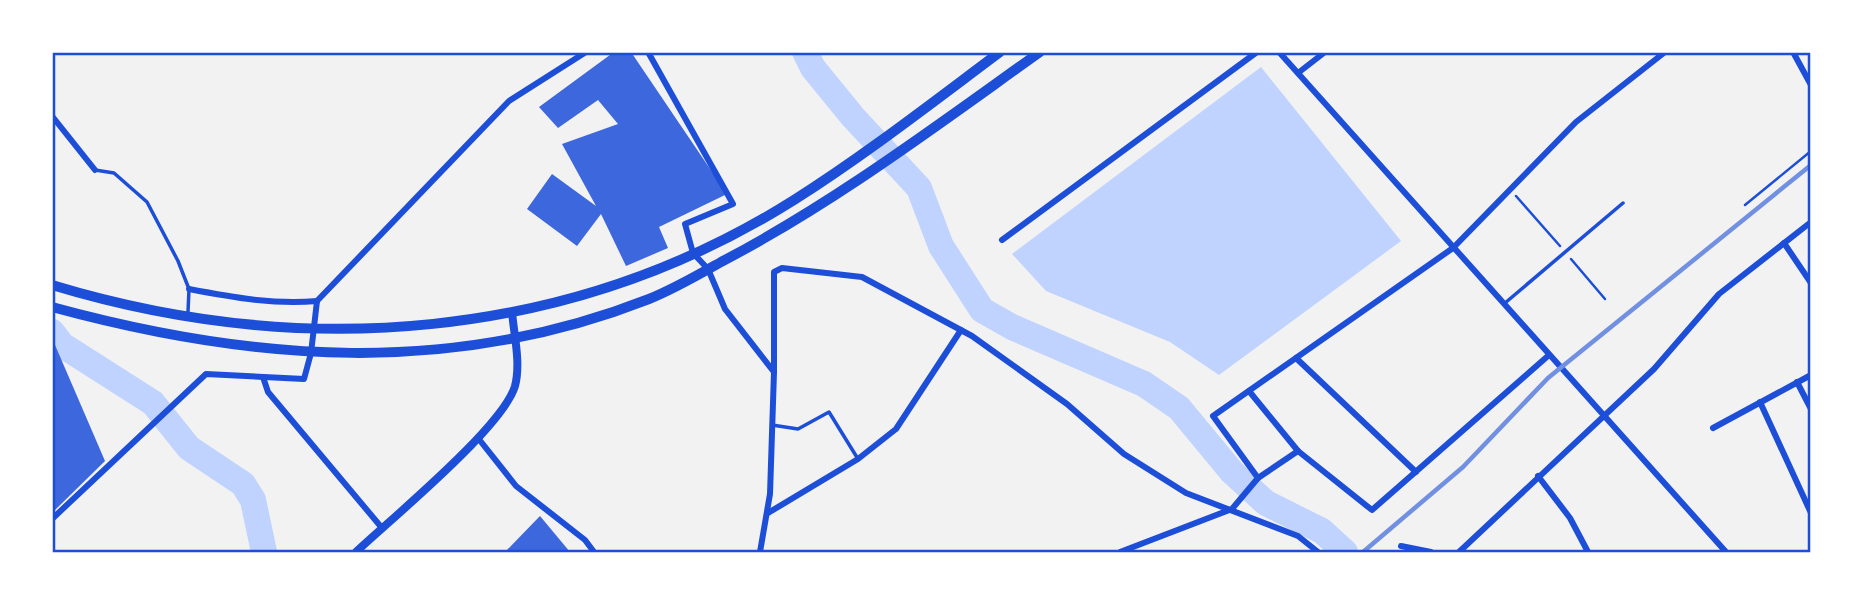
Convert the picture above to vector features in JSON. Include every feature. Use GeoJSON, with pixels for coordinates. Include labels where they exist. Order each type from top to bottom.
{"type":"FeatureCollection","features":[{"type":"Feature","properties":{"kind":"highway"},"geometry":{"type":"LineString","coordinates":[[56,286],[188,318],[228,324],[313,329],[416,326],[512,312],[604,288],[656,270],[794,200],[1000,52]]}},
{"type":"Feature","properties":{"kind":"highway"},"geometry":{"type":"LineString","coordinates":[[52,307],[208,343],[311,354],[407,353],[515,340],[650,298],[708,269],[807,214],[1040,52]]}},
{"type":"Feature","properties":{"kind":"street"},"geometry":{"type":"LineString","coordinates":[[52,519],[206,374],[304,380],[311,354],[317,301],[509,101],[586,52]]}},
{"type":"Feature","properties":{"kind":"street"},"geometry":{"type":"LineString","coordinates":[[648,52],[733,204],[685,224],[693,253],[708,269],[725,309],[774,373]]}},
{"type":"Feature","properties":{"kind":"street"},"geometry":{"type":"LineString","coordinates":[[1002,240],[1257,52]]}},
{"type":"Feature","properties":{"kind":"street"},"geometry":{"type":"LineString","coordinates":[[1279,52],[1726,552]]}},
{"type":"Feature","properties":{"kind":"street"},"geometry":{"type":"LineString","coordinates":[[1298,73],[1325,52]]}},
{"type":"Feature","properties":{"kind":"street"},"geometry":{"type":"LineString","coordinates":[[1256,480],[1213,416],[1453,248],[1576,122],[1665,52]]}},
{"type":"Feature","properties":{"kind":"street"},"geometry":{"type":"LineString","coordinates":[[1793,52],[1811,85]]}},
{"type":"Feature","properties":{"kind":"street"},"geometry":{"type":"LineString","coordinates":[[52,116],[95,170]]}},
{"type":"Feature","properties":{"kind":"street"},"geometry":{"type":"LineString","coordinates":[[1460,552],[1654,369],[1719,294],[1811,222]]}},
{"type":"Feature","properties":{"kind":"street"},"geometry":{"type":"LineString","coordinates":[[1784,243],[1811,283]]}},
{"type":"Feature","properties":{"kind":"street"},"geometry":{"type":"LineString","coordinates":[[760,552],[768,513],[774,373],[774,272],[782,268],[862,277],[961,330],[1067,404],[1124,454],[1186,493],[1298,536],[1318,552]]}},
{"type":"Feature","properties":{"kind":"street"},"geometry":{"type":"LineString","coordinates":[[189,289],[232,297],[297,303],[317,301]]}},
{"type":"Feature","properties":{"kind":"street"},"geometry":{"type":"LineString","coordinates":[[356,552],[478,438],[509,402],[517,369],[512,312]]}},
{"type":"Feature","properties":{"kind":"street"},"geometry":{"type":"LineString","coordinates":[[768,513],[858,459],[896,429],[961,330]]}},
{"type":"Feature","properties":{"kind":"street"},"geometry":{"type":"LineString","coordinates":[[1249,391],[1298,452],[1372,510],[1549,355]]}},
{"type":"Feature","properties":{"kind":"street"},"geometry":{"type":"LineString","coordinates":[[1296,358],[1416,472]]}},
{"type":"Feature","properties":{"kind":"street"},"geometry":{"type":"LineString","coordinates":[[1713,428],[1811,375]]}},
{"type":"Feature","properties":{"kind":"street"},"geometry":{"type":"LineString","coordinates":[[263,377],[268,392],[382,528]]}},
{"type":"Feature","properties":{"kind":"street"},"geometry":{"type":"LineString","coordinates":[[1797,382],[1811,409]]}},
{"type":"Feature","properties":{"kind":"street"},"geometry":{"type":"LineString","coordinates":[[1760,402],[1811,513]]}},
{"type":"Feature","properties":{"kind":"street"},"geometry":{"type":"LineString","coordinates":[[478,438],[516,486],[585,540],[594,552]]}},
{"type":"Feature","properties":{"kind":"street"},"geometry":{"type":"LineString","coordinates":[[1120,552],[1232,509],[1256,480],[1298,452]]}},
{"type":"Feature","properties":{"kind":"street"},"geometry":{"type":"LineString","coordinates":[[1538,476],[1570,518],[1588,552]]}},
{"type":"Feature","properties":{"kind":"street"},"geometry":{"type":"LineString","coordinates":[[1401,546],[1431,552]]}},
{"type":"Feature","properties":{"kind":"lane"},"geometry":{"type":"LineString","coordinates":[[95,170],[114,173],[147,202],[178,261],[189,289],[188,318]]}},
{"type":"Feature","properties":{"kind":"lane"},"geometry":{"type":"LineString","coordinates":[[1504,304],[1623,203]]}},
{"type":"Feature","properties":{"kind":"lane"},"geometry":{"type":"LineString","coordinates":[[772,425],[797,429],[830,412],[858,459]]}},
{"type":"Feature","properties":{"kind":"path"},"geometry":{"type":"LineString","coordinates":[[1745,205],[1811,151]]}},
{"type":"Feature","properties":{"kind":"path"},"geometry":{"type":"LineString","coordinates":[[1510,189],[1605,299]]}},
{"type":"Feature","properties":{"kind":"water"},"geometry":{"type":"Polygon","coordinates":[[[1261,67],[1401,241],[1219,375],[1170,342],[1046,291],[1012,254],[1261,67]]]}},
{"type":"Feature","properties":{"kind":"building"},"geometry":{"type":"Polygon","coordinates":[[[614,52],[631,52],[727,194],[659,227],[668,248],[626,266],[601,214],[577,246],[527,209],[552,174],[596,206],[562,144],[618,124],[598,100],[558,128],[539,107],[614,52]]]}},
{"type":"Feature","properties":{"kind":"building"},"geometry":{"type":"Polygon","coordinates":[[[52,338],[105,461],[52,513],[52,338]]]}},
{"type":"Feature","properties":{"kind":"building"},"geometry":{"type":"Polygon","coordinates":[[[540,516],[570,552],[505,552],[540,516]]]}},
{"type":"Feature","properties":{"kind":"waterway"},"geometry":{"type":"LineString","coordinates":[[805,52],[813,68],[853,117],[919,188],[941,246],[982,310],[1012,327],[1144,384],[1179,408],[1232,472],[1266,503],[1322,531],[1345,552]]}},
{"type":"Feature","properties":{"kind":"waterway"},"geometry":{"type":"LineString","coordinates":[[52,332],[62,345],[153,403],[189,448],[243,484],[253,500],[264,552]]}},
{"type":"Feature","properties":{"kind":"railway"},"geometry":{"type":"LineString","coordinates":[[1363,552],[1463,467],[1548,378],[1811,165]]}}]}
